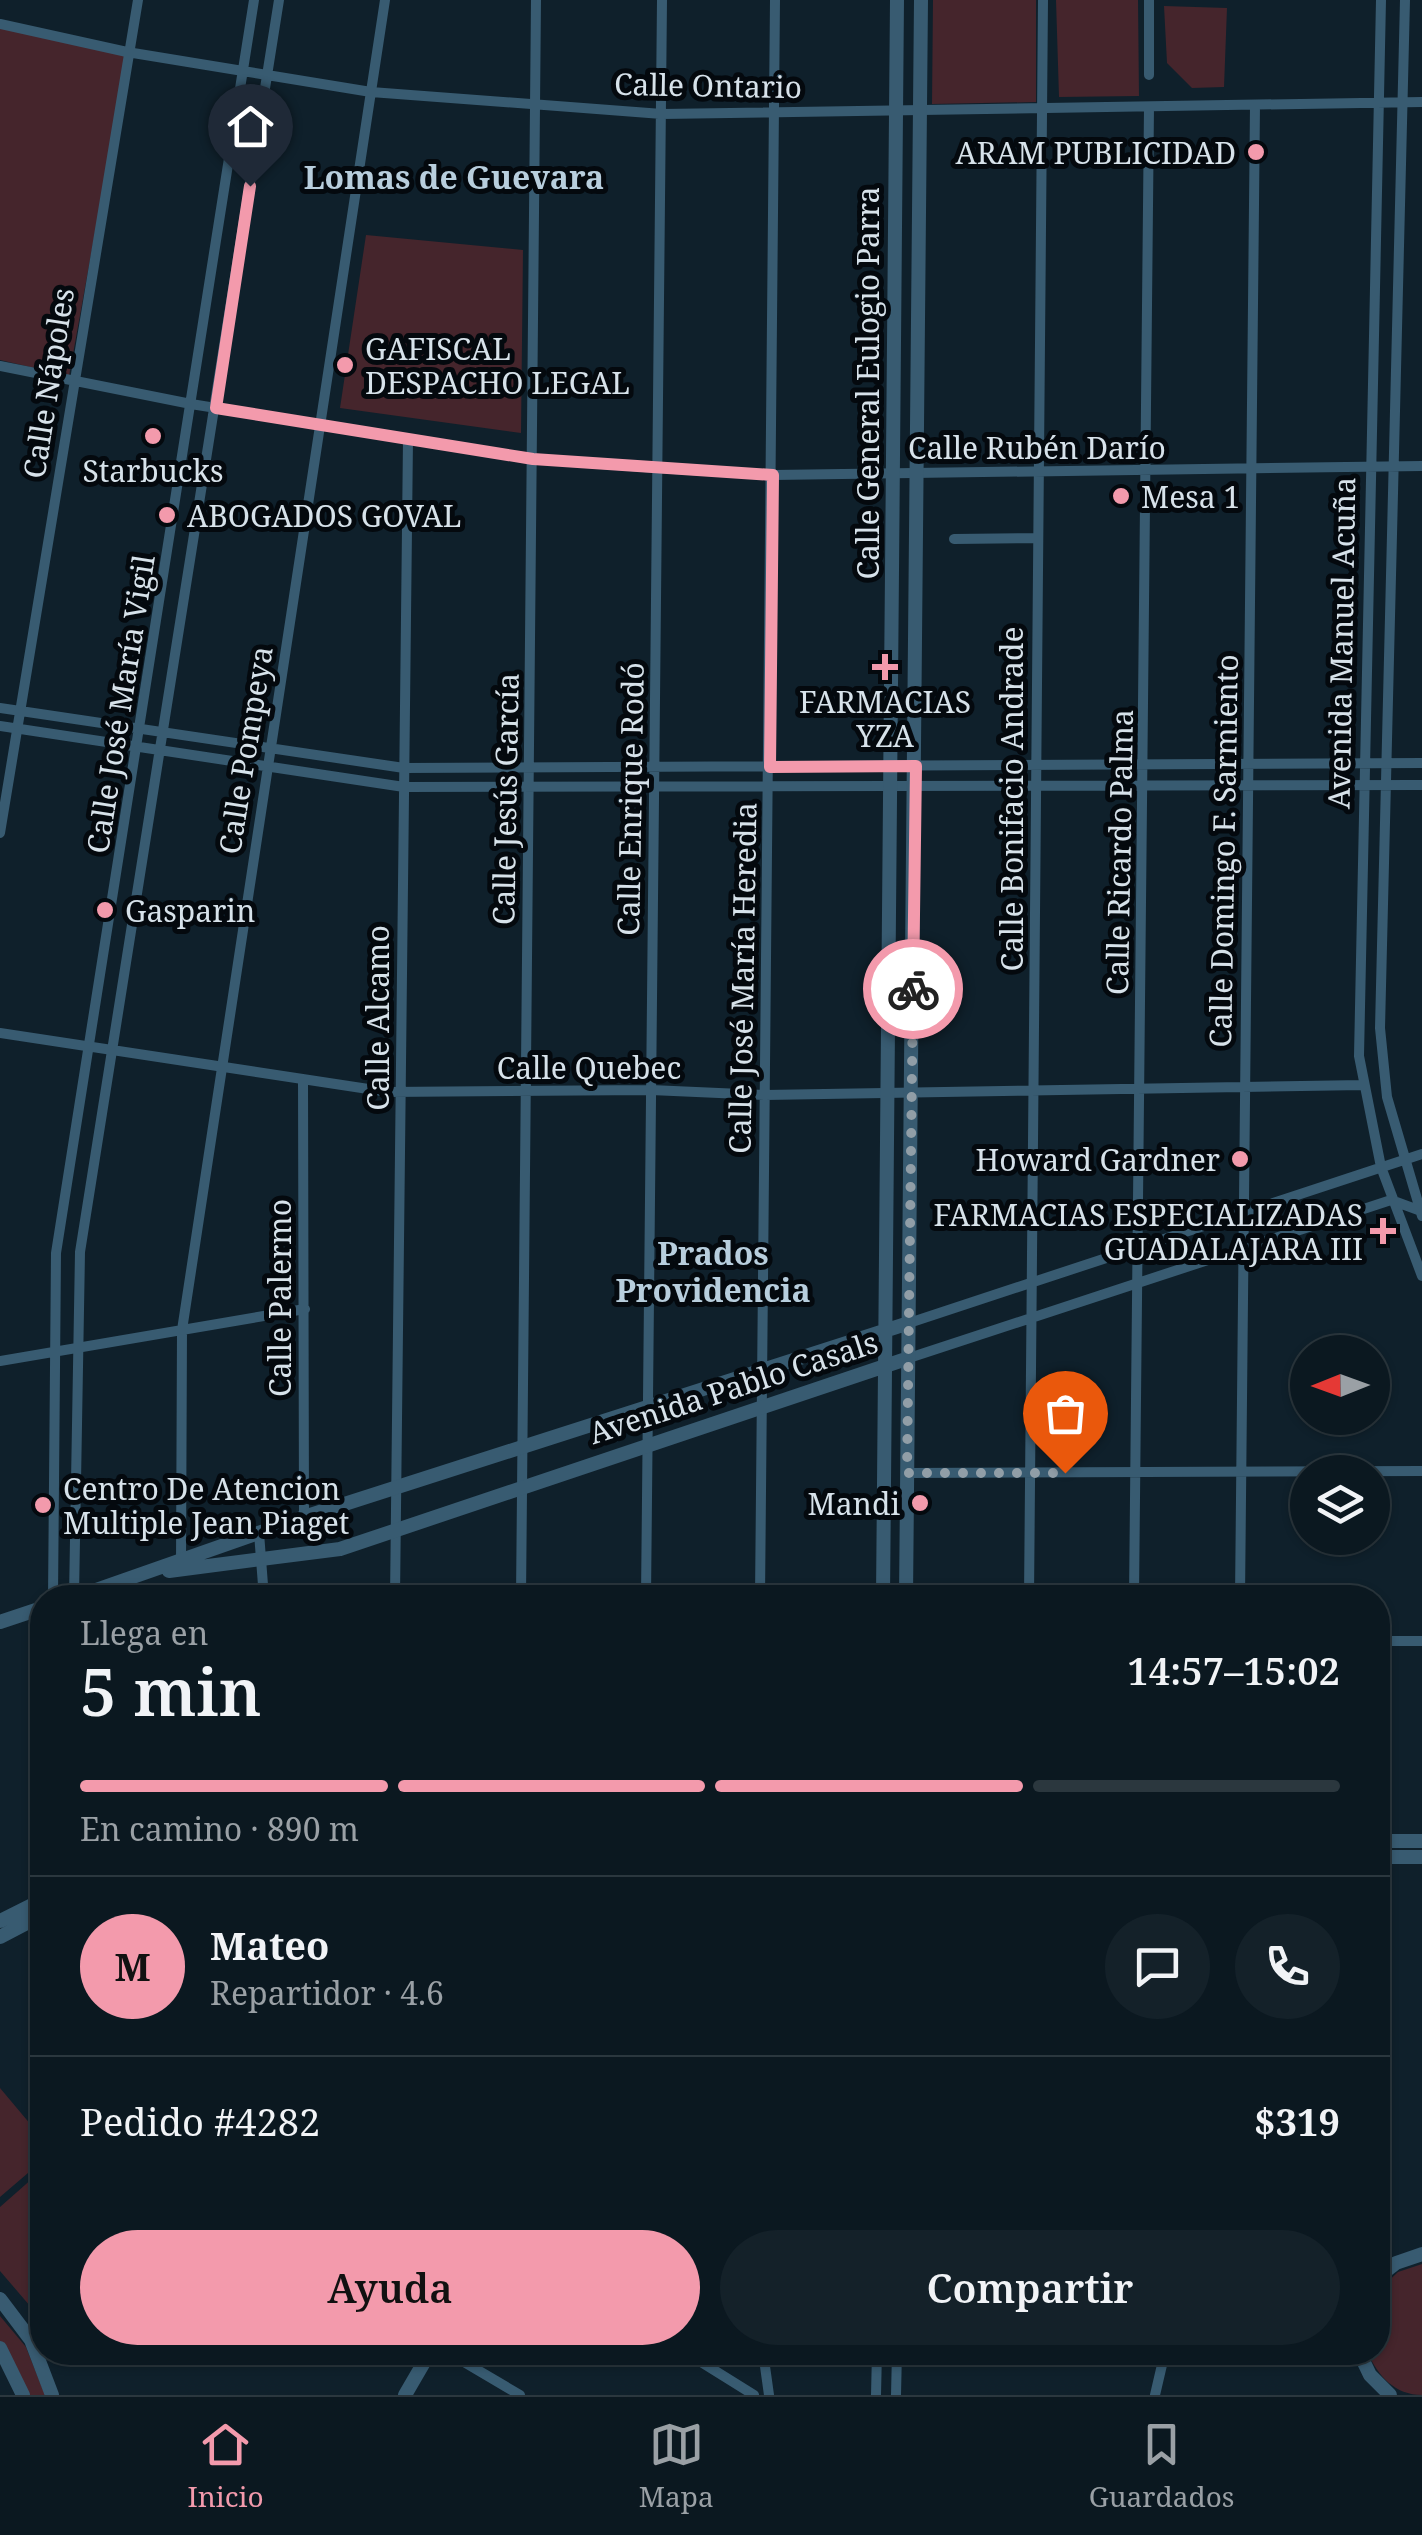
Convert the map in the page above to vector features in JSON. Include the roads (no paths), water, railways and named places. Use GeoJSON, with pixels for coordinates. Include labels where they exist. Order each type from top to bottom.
{"type":"FeatureCollection","features":[{"type":"Feature","properties":{"kind":"street","name":"Calle Nápoles"},"geometry":{"type":"LineString","coordinates":[[0,830],[138,0]]}},
{"type":"Feature","properties":{"kind":"street","name":"Calle José María Vigil"},"geometry":{"type":"LineString","coordinates":[[53,1585],[56,1253],[92,1048],[254,0]]}},
{"type":"Feature","properties":{"kind":"street","name":"Calle José María Vigil"},"geometry":{"type":"LineString","coordinates":[[73,1585],[80,1252],[166,732],[279,0]]}},
{"type":"Feature","properties":{"kind":"street","name":"Calle Pompeya"},"geometry":{"type":"LineString","coordinates":[[181,1565],[182,1330],[386,0]]}},
{"type":"Feature","properties":{"kind":"street","name":"Calle Jesús García"},"geometry":{"type":"LineString","coordinates":[[521,1585],[536,0]]}},
{"type":"Feature","properties":{"kind":"street","name":"Calle Enrique Rodó"},"geometry":{"type":"LineString","coordinates":[[646,1585],[662,0]]}},
{"type":"Feature","properties":{"kind":"street","name":"Calle José María Heredia"},"geometry":{"type":"LineString","coordinates":[[760,1585],[775,0]]}},
{"type":"Feature","properties":{"kind":"street","name":"Calle General Eulogio Parra"},"geometry":{"type":"LineString","coordinates":[[883,1585],[897,0]]}},
{"type":"Feature","properties":{"kind":"street","name":"Calle General Eulogio Parra"},"geometry":{"type":"LineString","coordinates":[[906,1585],[921,0]]}},
{"type":"Feature","properties":{"kind":"street","name":"Calle Bonifacio Andrade"},"geometry":{"type":"LineString","coordinates":[[1030,1585],[1043,0]]}},
{"type":"Feature","properties":{"kind":"street"},"geometry":{"type":"LineString","coordinates":[[1149,0],[1149,75]]}},
{"type":"Feature","properties":{"kind":"street","name":"Avenida Manuel Acuña"},"geometry":{"type":"LineString","coordinates":[[1381,0],[1358,1019],[1363,1085],[1381,1166],[1422,1276]]}},
{"type":"Feature","properties":{"kind":"street","name":"Avenida Manuel Acuña"},"geometry":{"type":"LineString","coordinates":[[1405,0],[1381,1052],[1387,1097],[1421,1213]]}},
{"type":"Feature","properties":{"kind":"street","name":"Calle Ontario"},"geometry":{"type":"LineString","coordinates":[[0,24],[127,52],[371,92],[662,114],[1422,102]]}},
{"type":"Feature","properties":{"kind":"street","name":"Calle Domingo F. Sarmiento"},"geometry":{"type":"LineString","coordinates":[[1240,1585],[1255,105]]}},
{"type":"Feature","properties":{"kind":"street","name":"Calle Ricardo Palma"},"geometry":{"type":"LineString","coordinates":[[1134,1585],[1146,764],[1149,107]]}},
{"type":"Feature","properties":{"kind":"street","name":"Calle Rubén Darío"},"geometry":{"type":"LineString","coordinates":[[0,366],[192,404],[533,459],[657,468],[773,475],[1422,466]]}},
{"type":"Feature","properties":{"kind":"street","name":"Calle Alcamo"},"geometry":{"type":"LineString","coordinates":[[396,1585],[408,439]]}},
{"type":"Feature","properties":{"kind":"street"},"geometry":{"type":"LineString","coordinates":[[954,539],[1038,538]]}},
{"type":"Feature","properties":{"kind":"street"},"geometry":{"type":"LineString","coordinates":[[0,708],[404,768],[1422,763]]}},
{"type":"Feature","properties":{"kind":"street"},"geometry":{"type":"LineString","coordinates":[[0,726],[404,787],[1422,784]]}},
{"type":"Feature","properties":{"kind":"street","name":"Calle Quebec"},"geometry":{"type":"LineString","coordinates":[[0,1033],[402,1092],[652,1090],[765,1095],[1363,1085]]}},
{"type":"Feature","properties":{"kind":"street","name":"Calle Palermo"},"geometry":{"type":"LineString","coordinates":[[303,1079],[304,1517]]}},
{"type":"Feature","properties":{"kind":"street","name":"Avenida Pablo Casals"},"geometry":{"type":"LineString","coordinates":[[110,1585],[181,1565],[304,1517],[1422,1154]]}},
{"type":"Feature","properties":{"kind":"street"},"geometry":{"type":"LineString","coordinates":[[1391,1200],[1421,1213]]}},
{"type":"Feature","properties":{"kind":"street","name":"Avenida Pablo Casals"},"geometry":{"type":"LineString","coordinates":[[181,1565],[318,1555],[1391,1200]]}},
{"type":"Feature","properties":{"kind":"street"},"geometry":{"type":"LineString","coordinates":[[0,1362],[305,1308]]}},
{"type":"Feature","properties":{"kind":"street"},"geometry":{"type":"LineString","coordinates":[[907,1473],[1422,1471]]}},
{"type":"Feature","properties":{"kind":"street"},"geometry":{"type":"LineString","coordinates":[[259,1533],[264,1585]]}},
{"type":"Feature","properties":{"kind":"street"},"geometry":{"type":"LineString","coordinates":[[0,1622],[30,1612]]}},
{"type":"Feature","properties":{"kind":"street"},"geometry":{"type":"LineString","coordinates":[[1390,1642],[1422,1641]]}},
{"type":"Feature","properties":{"kind":"street"},"geometry":{"type":"LineString","coordinates":[[1390,1841],[1422,1841]]}},
{"type":"Feature","properties":{"kind":"street"},"geometry":{"type":"LineString","coordinates":[[1390,1857],[1422,1857]]}},
{"type":"Feature","properties":{"kind":"street"},"geometry":{"type":"LineString","coordinates":[[5,1926],[30,1908]]}},
{"type":"Feature","properties":{"kind":"street"},"geometry":{"type":"LineString","coordinates":[[5,1926],[30,1918]]}},
{"type":"Feature","properties":{"kind":"street"},"geometry":{"type":"LineString","coordinates":[[1390,2268],[1422,2254]]}},
{"type":"Feature","properties":{"kind":"street"},"geometry":{"type":"LineString","coordinates":[[0,2299],[30,2339]]}},
{"type":"Feature","properties":{"kind":"street"},"geometry":{"type":"LineString","coordinates":[[0,2348],[23,2395]]}},
{"type":"Feature","properties":{"kind":"street"},"geometry":{"type":"LineString","coordinates":[[41,2365],[52,2395]]}},
{"type":"Feature","properties":{"kind":"street"},"geometry":{"type":"LineString","coordinates":[[405,2395],[422,2365]]}},
{"type":"Feature","properties":{"kind":"street"},"geometry":{"type":"LineString","coordinates":[[469,2365],[520,2395]]}},
{"type":"Feature","properties":{"kind":"street"},"geometry":{"type":"LineString","coordinates":[[706,2365],[754,2395]]}},
{"type":"Feature","properties":{"kind":"street"},"geometry":{"type":"LineString","coordinates":[[765,2365],[769,2395]]}},
{"type":"Feature","properties":{"kind":"street"},"geometry":{"type":"LineString","coordinates":[[876,2365],[876,2395]]}},
{"type":"Feature","properties":{"kind":"street"},"geometry":{"type":"LineString","coordinates":[[896,2395],[897,2365]]}},
{"type":"Feature","properties":{"kind":"street"},"geometry":{"type":"LineString","coordinates":[[1155,2395],[1162,2365]]}},
{"type":"Feature","properties":{"kind":"street"},"geometry":{"type":"LineString","coordinates":[[1366,2365],[1390,2395]]}},
{"type":"Feature","properties":{"kind":"place","name":"ARAM PUBLICIDAD"},"geometry":{"type":"Point","coordinates":[1256,152]}},
{"type":"Feature","properties":{"kind":"place","name":"GAFISCAL DESPACHO LEGAL"},"geometry":{"type":"Point","coordinates":[345,365]}},
{"type":"Feature","properties":{"kind":"place","name":"Starbucks"},"geometry":{"type":"Point","coordinates":[153,436]}},
{"type":"Feature","properties":{"kind":"place","name":"Mesa 1"},"geometry":{"type":"Point","coordinates":[1121,496]}},
{"type":"Feature","properties":{"kind":"place","name":"ABOGADOS GOVAL"},"geometry":{"type":"Point","coordinates":[167,515]}},
{"type":"Feature","properties":{"kind":"place","name":"FARMACIAS YZA"},"geometry":{"type":"Point","coordinates":[885,667]}},
{"type":"Feature","properties":{"kind":"place","name":"Gasparin"},"geometry":{"type":"Point","coordinates":[105,910]}},
{"type":"Feature","properties":{"kind":"place","name":"Howard Gardner"},"geometry":{"type":"Point","coordinates":[1240,1159]}},
{"type":"Feature","properties":{"kind":"place","name":"FARMACIAS ESPECIALIZADAS GUADALAJARA III"},"geometry":{"type":"Point","coordinates":[1383,1231]}},
{"type":"Feature","properties":{"kind":"place","name":"Mandi"},"geometry":{"type":"Point","coordinates":[920,1503]}},
{"type":"Feature","properties":{"kind":"place","name":"Centro De Atencion Multiple Jean Piaget"},"geometry":{"type":"Point","coordinates":[43,1505]}},
{"type":"Feature","properties":{"kind":"district","name":"Lomas de Guevara"},"geometry":{"type":"Point","coordinates":[454,176]}},
{"type":"Feature","properties":{"kind":"district","name":"Prados Providencia"},"geometry":{"type":"Point","coordinates":[713,1270]}}]}
